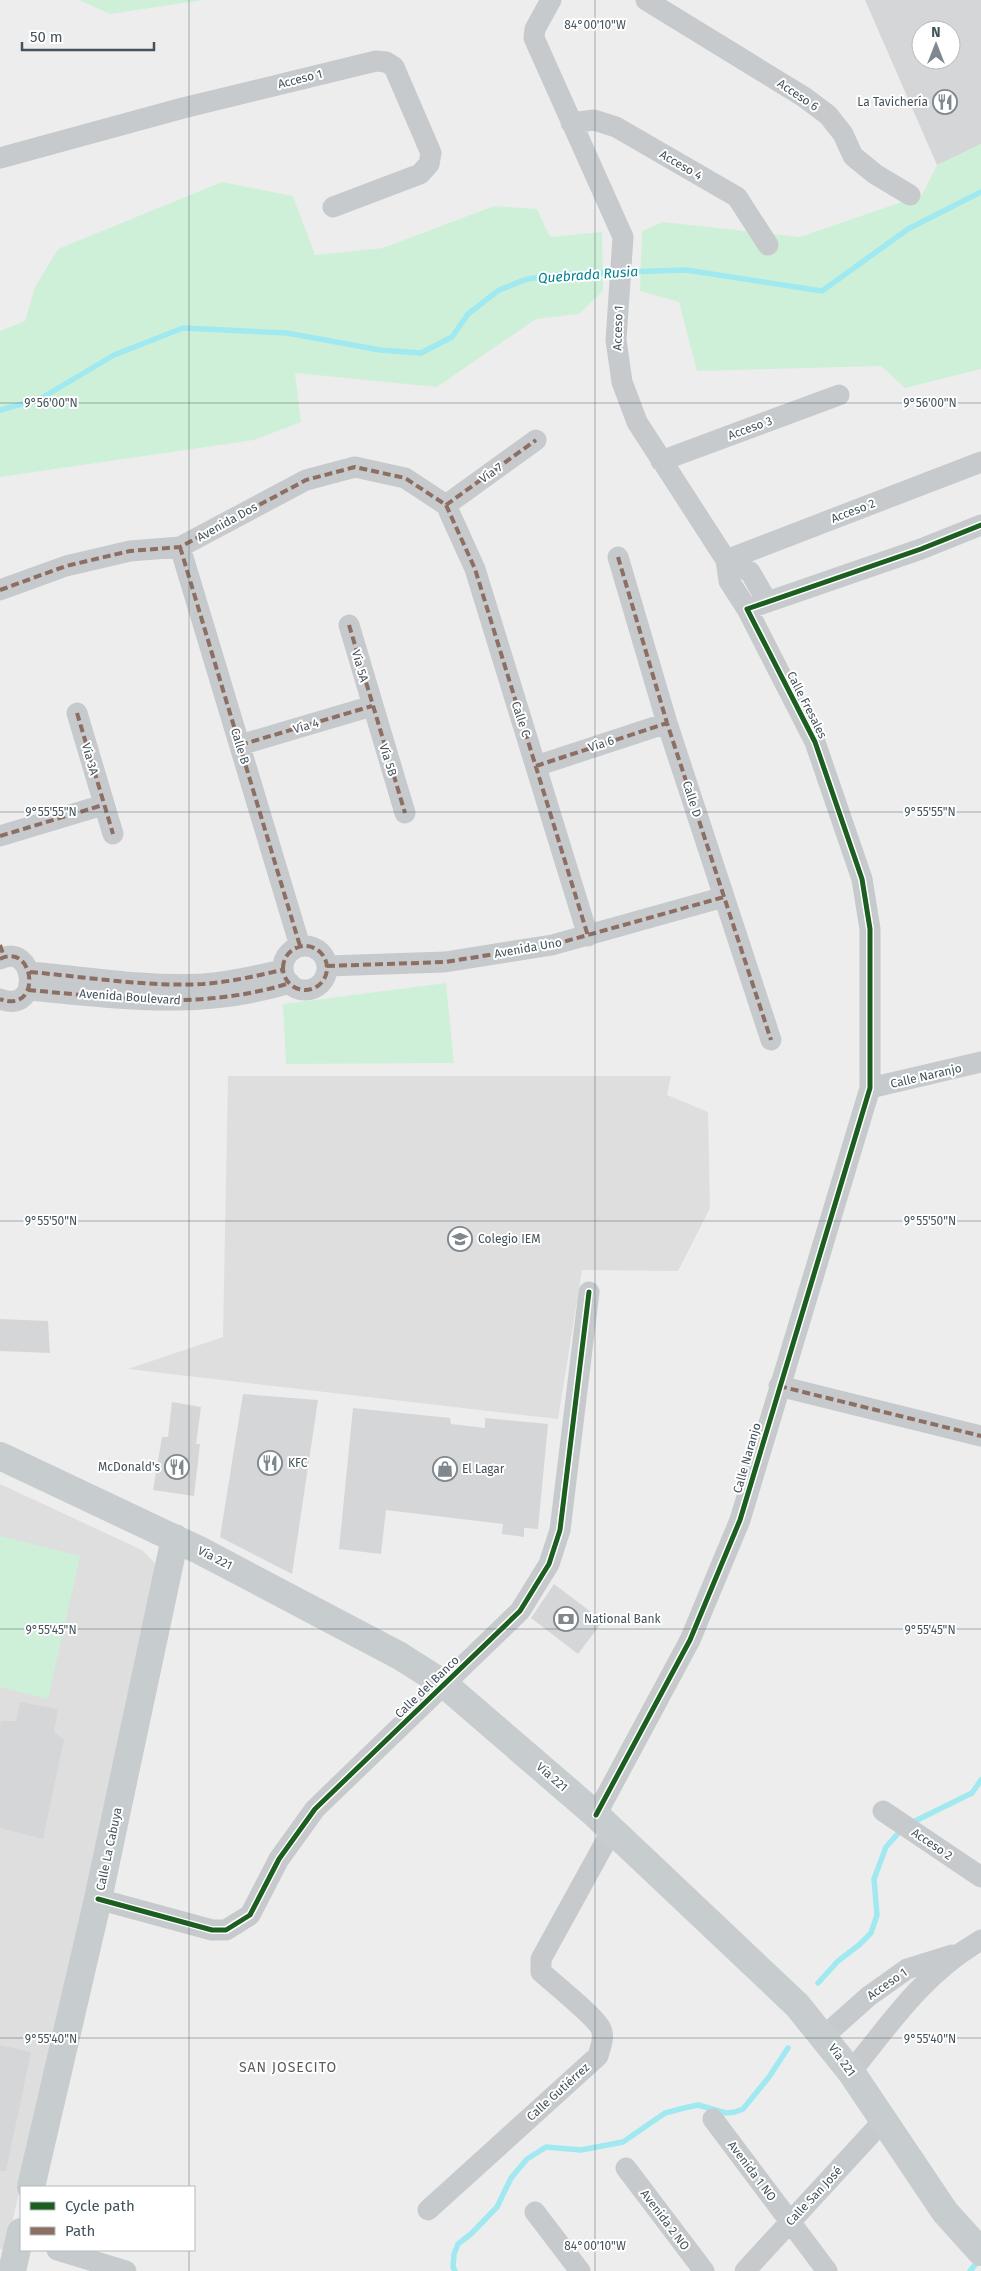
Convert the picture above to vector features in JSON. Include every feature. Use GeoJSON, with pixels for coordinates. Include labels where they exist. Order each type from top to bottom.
{"type":"FeatureCollection","features":[{"type":"Feature","properties":{"kind":"main road","name":"Vía 221"},"geometry":{"type":"LineString","coordinates":[[0,1456],[175,1538],[400,1656],[444,1684],[604,1822],[797,2005],[824,2036],[851,2072],[945,2212],[981,2252]]}},
{"type":"Feature","properties":{"kind":"main road","name":"Calle La Cabuya"},"geometry":{"type":"LineString","coordinates":[[31,2186],[98,1899],[175,1538]]}},
{"type":"Feature","properties":{"kind":"main road"},"geometry":{"type":"LineString","coordinates":[[12,2271],[20,2240]]}},
{"type":"Feature","properties":{"kind":"street","name":"Acceso 1"},"geometry":{"type":"LineString","coordinates":[[551,0],[535,29],[534,38],[612,215],[620,229],[623,244],[616,340],[622,382],[638,422],[660,461],[726,560],[750,572],[757,605]]}},
{"type":"Feature","properties":{"kind":"street"},"geometry":{"type":"LineString","coordinates":[[646,0],[673,7]]}},
{"type":"Feature","properties":{"kind":"street","name":"Acceso 6"},"geometry":{"type":"LineString","coordinates":[[673,7],[828,115],[843,134],[853,156],[875,174],[910,195]]}},
{"type":"Feature","properties":{"kind":"street","name":"Acceso 1"},"geometry":{"type":"LineString","coordinates":[[0,158],[183,108],[376,60],[386,62],[394,67],[430,153],[429,164],[420,174],[333,208]]}},
{"type":"Feature","properties":{"kind":"street","name":"Acceso 4"},"geometry":{"type":"LineString","coordinates":[[571,123],[594,120],[616,127],[737,198],[768,245]]}},
{"type":"Feature","properties":{"kind":"street","name":"Acceso 3"},"geometry":{"type":"LineString","coordinates":[[660,461],[839,395]]}},
{"type":"Feature","properties":{"kind":"street","name":"Vía 7"},"geometry":{"type":"LineString","coordinates":[[446,505],[536,440]]}},
{"type":"Feature","properties":{"kind":"street","name":"Acceso 2"},"geometry":{"type":"LineString","coordinates":[[726,560],[981,462]]}},
{"type":"Feature","properties":{"kind":"street","name":"Avenida Dos"},"geometry":{"type":"LineString","coordinates":[[0,590],[66,566],[130,551],[180,547],[306,480],[355,467],[405,478],[446,505]]}},
{"type":"Feature","properties":{"kind":"street","name":"Calle C"},"geometry":{"type":"LineString","coordinates":[[446,505],[476,569],[588,936]]}},
{"type":"Feature","properties":{"kind":"street"},"geometry":{"type":"LineString","coordinates":[[757,605],[921,549],[981,525]]}},
{"type":"Feature","properties":{"kind":"street","name":"Calle B"},"geometry":{"type":"LineString","coordinates":[[180,547],[300,946]]}},
{"type":"Feature","properties":{"kind":"street","name":"Calle D"},"geometry":{"type":"LineString","coordinates":[[618,557],[667,723],[771,1040]]}},
{"type":"Feature","properties":{"kind":"street","name":"Calle Fresales"},"geometry":{"type":"LineString","coordinates":[[757,605],[816,742],[862,879],[870,929],[870,1088]]}},
{"type":"Feature","properties":{"kind":"street","name":"Vía 5A"},"geometry":{"type":"LineString","coordinates":[[349,625],[372,706]]}},
{"type":"Feature","properties":{"kind":"street","name":"Vía 4"},"geometry":{"type":"LineString","coordinates":[[240,745],[372,706]]}},
{"type":"Feature","properties":{"kind":"street","name":"Vía 5B"},"geometry":{"type":"LineString","coordinates":[[372,706],[405,813]]}},
{"type":"Feature","properties":{"kind":"street","name":"Vía 3A"},"geometry":{"type":"LineString","coordinates":[[77,714],[113,834]]}},
{"type":"Feature","properties":{"kind":"street","name":"Vía 6"},"geometry":{"type":"LineString","coordinates":[[536,766],[667,723]]}},
{"type":"Feature","properties":{"kind":"street"},"geometry":{"type":"LineString","coordinates":[[0,836],[103,805]]}},
{"type":"Feature","properties":{"kind":"street","name":"Avenida Uno"},"geometry":{"type":"LineString","coordinates":[[327,966],[445,962],[552,946],[724,897]]}},
{"type":"Feature","properties":{"kind":"street"},"geometry":{"type":"LineString","coordinates":[[300,946],[311,946],[320,951],[326,960],[327,966],[324,979],[318,986],[302,990],[286,977],[283,960],[290,951],[300,946]]}},
{"type":"Feature","properties":{"kind":"street"},"geometry":{"type":"LineString","coordinates":[[0,999],[14,1000],[22,997],[29,981],[24,962],[15,957],[1,954]]}},
{"type":"Feature","properties":{"kind":"street","name":"Avenida Boulevard"},"geometry":{"type":"LineString","coordinates":[[29,981],[169,1002],[212,1000],[262,992],[286,977]]}},
{"type":"Feature","properties":{"kind":"street","name":"Calle Naranjo"},"geometry":{"type":"LineString","coordinates":[[604,1822],[690,1640],[720,1573],[740,1520],[870,1088],[981,1062]]}},
{"type":"Feature","properties":{"kind":"street","name":"Calle del Banco"},"geometry":{"type":"LineString","coordinates":[[98,1899],[212,1930],[226,1930],[238,1924],[250,1915],[279,1859],[315,1809],[520,1611],[549,1564],[560,1530],[589,1292]]}},
{"type":"Feature","properties":{"kind":"street"},"geometry":{"type":"LineString","coordinates":[[779,1386],[981,1436]]}},
{"type":"Feature","properties":{"kind":"street","name":"Acceso 2"},"geometry":{"type":"LineString","coordinates":[[883,1811],[981,1877]]}},
{"type":"Feature","properties":{"kind":"street","name":"Calle Gutiérrez"},"geometry":{"type":"LineString","coordinates":[[428,2210],[598,2056],[602,2041],[601,2028],[576,2002],[541,1972],[541,1959],[604,1822]]}},
{"type":"Feature","properties":{"kind":"street","name":"Acceso 1"},"geometry":{"type":"LineString","coordinates":[[851,2072],[916,1991],[962,1951],[981,1940]]}},
{"type":"Feature","properties":{"kind":"street","name":"Acceso 1"},"geometry":{"type":"LineString","coordinates":[[824,2036],[869,1996],[907,1969],[962,1951]]}},
{"type":"Feature","properties":{"kind":"street","name":"Avenida 1 NO"},"geometry":{"type":"LineString","coordinates":[[713,2120],[827,2271]]}},
{"type":"Feature","properties":{"kind":"street","name":"Calle San José"},"geometry":{"type":"LineString","coordinates":[[745,2271],[883,2121]]}},
{"type":"Feature","properties":{"kind":"street","name":"Avenida 2 NO"},"geometry":{"type":"LineString","coordinates":[[626,2168],[704,2271]]}},
{"type":"Feature","properties":{"kind":"street"},"geometry":{"type":"LineString","coordinates":[[535,2212],[580,2271]]}},
{"type":"Feature","properties":{"kind":"street"},"geometry":{"type":"LineString","coordinates":[[60,2251],[126,2271]]}},
{"type":"Feature","properties":{"kind":"shaded area","name":"Colegio IEM"},"geometry":{"type":"Polygon","coordinates":[[[228,1076],[671,1076],[667,1095],[708,1112],[710,1208],[678,1271],[582,1270],[558,1419],[128,1369],[223,1337],[228,1076]]]}},
{"type":"Feature","properties":{"kind":"shaded area"},"geometry":{"type":"Polygon","coordinates":[[[0,1484],[142,1550],[154,1562],[158,1575],[6,2250],[0,2249],[0,1484]]]}},
{"type":"Feature","properties":{"kind":"green space"},"geometry":{"type":"Polygon","coordinates":[[[79,0],[204,0],[110,14],[79,0]]]}},
{"type":"Feature","properties":{"kind":"green space"},"geometry":{"type":"Polygon","coordinates":[[[981,144],[981,369],[905,388],[881,366],[697,371],[679,302],[640,291],[642,231],[663,222],[800,237],[922,195],[937,165],[981,144]]]}},
{"type":"Feature","properties":{"kind":"green space"},"geometry":{"type":"Polygon","coordinates":[[[222,182],[293,196],[315,255],[383,248],[494,206],[537,209],[550,237],[602,232],[603,291],[579,314],[536,319],[437,387],[295,373],[301,422],[254,440],[0,477],[0,331],[25,321],[35,287],[58,249],[222,182]]]}},
{"type":"Feature","properties":{"kind":"green space"},"geometry":{"type":"Polygon","coordinates":[[[446,983],[454,1063],[286,1064],[283,1004],[446,983]]]}},
{"type":"Feature","properties":{"kind":"green space"},"geometry":{"type":"Polygon","coordinates":[[[0,1536],[80,1556],[48,1699],[0,1687],[0,1536]]]}},
{"type":"Feature","properties":{"kind":"building","name":"La Tavichería"},"geometry":{"type":"Polygon","coordinates":[[[865,0],[981,0],[981,144],[937,165],[865,0]]]}},
{"type":"Feature","properties":{"kind":"building"},"geometry":{"type":"Polygon","coordinates":[[[0,1319],[48,1321],[50,1353],[0,1351],[0,1319]]]}},
{"type":"Feature","properties":{"kind":"building","name":"KFC"},"geometry":{"type":"Polygon","coordinates":[[[243,1394],[318,1400],[292,1574],[220,1537],[243,1394]]]}},
{"type":"Feature","properties":{"kind":"building","name":"McDonald's"},"geometry":{"type":"Polygon","coordinates":[[[172,1402],[201,1407],[196,1444],[200,1444],[194,1496],[153,1490],[162,1437],[168,1437],[172,1402]]]}},
{"type":"Feature","properties":{"kind":"building","name":"El Lagar"},"geometry":{"type":"Polygon","coordinates":[[[353,1408],[450,1418],[451,1424],[485,1428],[485,1418],[548,1424],[538,1529],[524,1528],[524,1537],[502,1534],[503,1524],[386,1510],[381,1554],[339,1549],[353,1408]]]}},
{"type":"Feature","properties":{"kind":"building","name":"National Bank"},"geometry":{"type":"Polygon","coordinates":[[[554,1584],[603,1621],[578,1654],[531,1618],[554,1584]]]}},
{"type":"Feature","properties":{"kind":"building"},"geometry":{"type":"Polygon","coordinates":[[[20,1702],[58,1709],[54,1732],[64,1740],[43,1839],[0,1828],[0,1727],[1,1721],[16,1721],[20,1702]]]}},
{"type":"Feature","properties":{"kind":"building"},"geometry":{"type":"Polygon","coordinates":[[[0,2045],[31,2052],[6,2171],[0,2171],[0,2045]]]}},
{"type":"Feature","properties":{"kind":"waterway","name":"Quebrada Rusia"},"geometry":{"type":"LineString","coordinates":[[0,410],[40,399],[114,355],[183,328],[287,333],[380,350],[421,353],[452,337],[468,314],[499,290],[527,279],[564,274],[686,270],[822,291],[908,229],[981,192]]}},
{"type":"Feature","properties":{"kind":"waterway"},"geometry":{"type":"LineString","coordinates":[[909,1824],[972,1793],[981,1780]]}},
{"type":"Feature","properties":{"kind":"waterway"},"geometry":{"type":"LineString","coordinates":[[818,1983],[838,1961],[871,1933],[877,1915],[874,1879],[886,1847],[902,1829]]}},
{"type":"Feature","properties":{"kind":"waterway"},"geometry":{"type":"LineString","coordinates":[[455,2271],[453,2267],[454,2254],[458,2244],[471,2234],[497,2207],[511,2178],[527,2159],[546,2147],[581,2150],[623,2142],[665,2113],[684,2108],[698,2105],[726,2113],[743,2109],[769,2077],[788,2048]]}},
{"type":"Feature","properties":{"kind":"waterway"},"geometry":{"type":"LineString","coordinates":[[970,2271],[980,2259]]}},
{"type":"Feature","properties":{"kind":"marked path"},"geometry":{"type":"LineString","coordinates":[[446,505],[536,440]]}},
{"type":"Feature","properties":{"kind":"marked path"},"geometry":{"type":"LineString","coordinates":[[0,590],[66,566],[130,551],[180,547],[306,480],[355,467],[405,478],[446,505]]}},
{"type":"Feature","properties":{"kind":"marked path"},"geometry":{"type":"LineString","coordinates":[[446,505],[475,569],[588,936]]}},
{"type":"Feature","properties":{"kind":"marked path"},"geometry":{"type":"LineString","coordinates":[[180,547],[300,946]]}},
{"type":"Feature","properties":{"kind":"marked path"},"geometry":{"type":"LineString","coordinates":[[618,557],[667,723],[771,1040]]}},
{"type":"Feature","properties":{"kind":"marked path"},"geometry":{"type":"LineString","coordinates":[[349,625],[405,813]]}},
{"type":"Feature","properties":{"kind":"marked path"},"geometry":{"type":"LineString","coordinates":[[240,745],[372,706]]}},
{"type":"Feature","properties":{"kind":"marked path"},"geometry":{"type":"LineString","coordinates":[[77,713],[113,834]]}},
{"type":"Feature","properties":{"kind":"marked path"},"geometry":{"type":"LineString","coordinates":[[536,766],[667,723]]}},
{"type":"Feature","properties":{"kind":"marked path"},"geometry":{"type":"LineString","coordinates":[[0,836],[103,805]]}},
{"type":"Feature","properties":{"kind":"marked path"},"geometry":{"type":"LineString","coordinates":[[327,966],[445,962],[552,945],[724,897]]}},
{"type":"Feature","properties":{"kind":"marked path"},"geometry":{"type":"LineString","coordinates":[[0,945],[4,957]]}},
{"type":"Feature","properties":{"kind":"marked path"},"geometry":{"type":"LineString","coordinates":[[301,946],[309,946],[321,952],[327,968],[321,984],[309,990],[301,990],[289,984],[283,972],[283,964],[289,952],[301,946]]}},
{"type":"Feature","properties":{"kind":"marked path"},"geometry":{"type":"LineString","coordinates":[[0,959],[12,956],[21,960],[27,968],[29,978],[28,989],[23,997],[14,1001],[0,999]]}},
{"type":"Feature","properties":{"kind":"marked path"},"geometry":{"type":"LineString","coordinates":[[30,972],[138,983],[181,985],[223,982],[282,970]]}},
{"type":"Feature","properties":{"kind":"marked path"},"geometry":{"type":"LineString","coordinates":[[28,990],[128,999],[192,1000],[257,992],[290,983]]}},
{"type":"Feature","properties":{"kind":"marked path"},"geometry":{"type":"LineString","coordinates":[[779,1386],[981,1436]]}},
{"type":"Feature","properties":{"kind":"cycle path"},"geometry":{"type":"LineString","coordinates":[[596,1815],[690,1640],[740,1520],[870,1088],[870,929],[862,879],[815,742],[747,609],[921,549],[981,525]]}},
{"type":"Feature","properties":{"kind":"cycle path"},"geometry":{"type":"LineString","coordinates":[[98,1899],[212,1930],[226,1930],[250,1915],[279,1859],[315,1809],[520,1611],[549,1564],[560,1530],[589,1292]]}},
{"type":"Feature","properties":{"kind":"place","name":"La Tavichería"},"geometry":{"type":"Point","coordinates":[945,102]}},
{"type":"Feature","properties":{"kind":"place","name":"Colegio IEM"},"geometry":{"type":"Point","coordinates":[460,1239]}},
{"type":"Feature","properties":{"kind":"place","name":"KFC"},"geometry":{"type":"Point","coordinates":[270,1463]}},
{"type":"Feature","properties":{"kind":"place","name":"McDonald's"},"geometry":{"type":"Point","coordinates":[177,1467]}},
{"type":"Feature","properties":{"kind":"place","name":"El Lagar"},"geometry":{"type":"Point","coordinates":[445,1469]}},
{"type":"Feature","properties":{"kind":"place","name":"National Bank"},"geometry":{"type":"Point","coordinates":[566,1619]}},
{"type":"Feature","properties":{"kind":"district","name":"SAN JOSECITO"},"geometry":{"type":"Point","coordinates":[288,2067]}}]}
